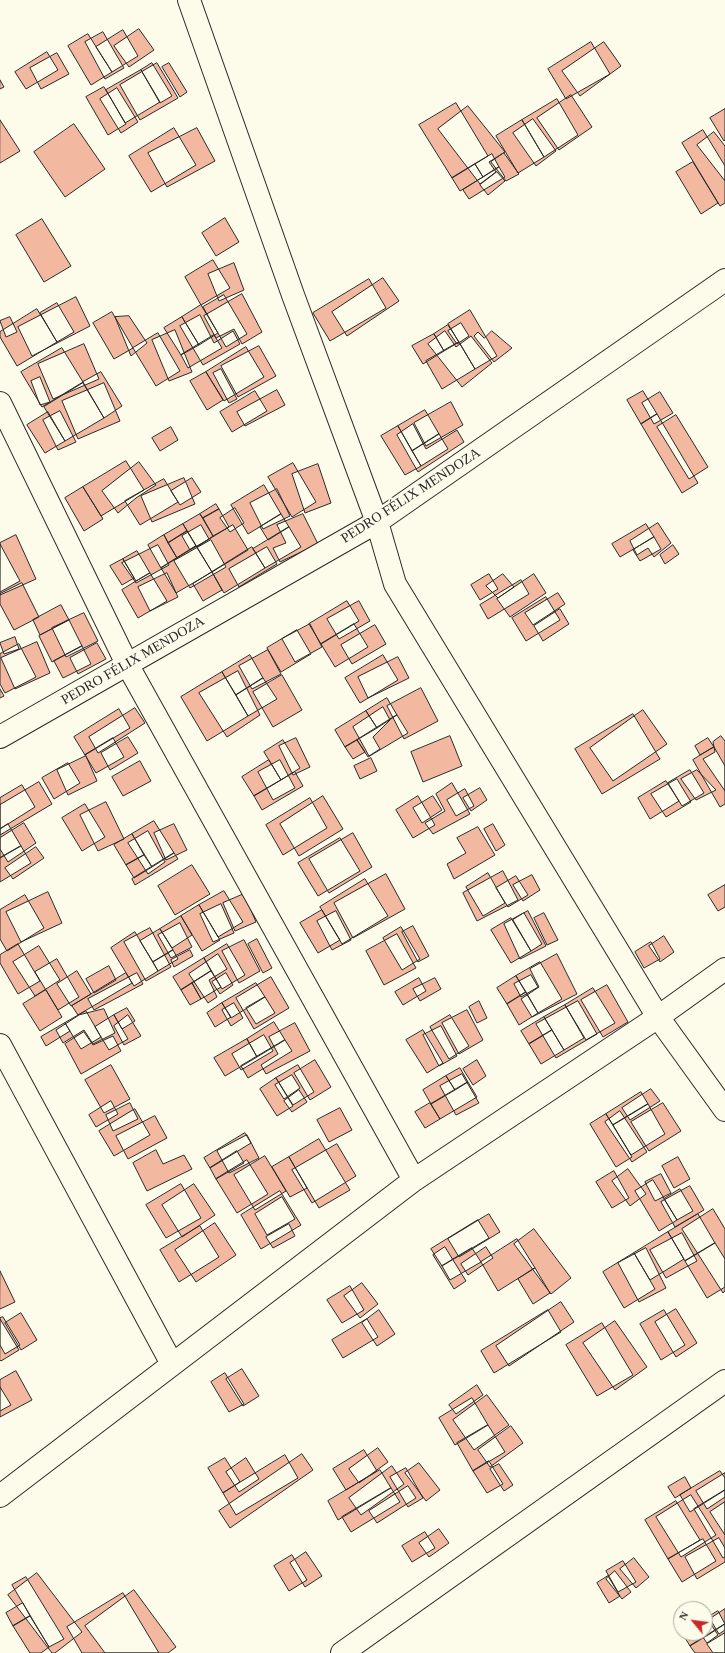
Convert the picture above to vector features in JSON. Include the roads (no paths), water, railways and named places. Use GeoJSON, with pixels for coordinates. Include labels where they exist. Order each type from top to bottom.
{"type":"FeatureCollection","features":[{"type":"Feature","properties":{"kind":"street"},"geometry":{"type":"LineString","coordinates":[[194,2],[293,295],[377,522],[395,584],[658,1017],[725,1110]]}},
{"type":"Feature","properties":{"kind":"street","name":"PEDRO FÉLIX MENDOZA"},"geometry":{"type":"LineString","coordinates":[[0,737],[377,522],[725,280]]}},
{"type":"Feature","properties":{"kind":"street"},"geometry":{"type":"LineString","coordinates":[[0,403],[127,664],[414,1180]]}},
{"type":"Feature","properties":{"kind":"street"},"geometry":{"type":"LineString","coordinates":[[0,1496],[414,1180],[658,1017],[725,969]]}},
{"type":"Feature","properties":{"kind":"street"},"geometry":{"type":"LineString","coordinates":[[0,1045],[172,1364]]}},
{"type":"Feature","properties":{"kind":"street"},"geometry":{"type":"LineString","coordinates":[[342,1653],[725,1381]]}}]}
